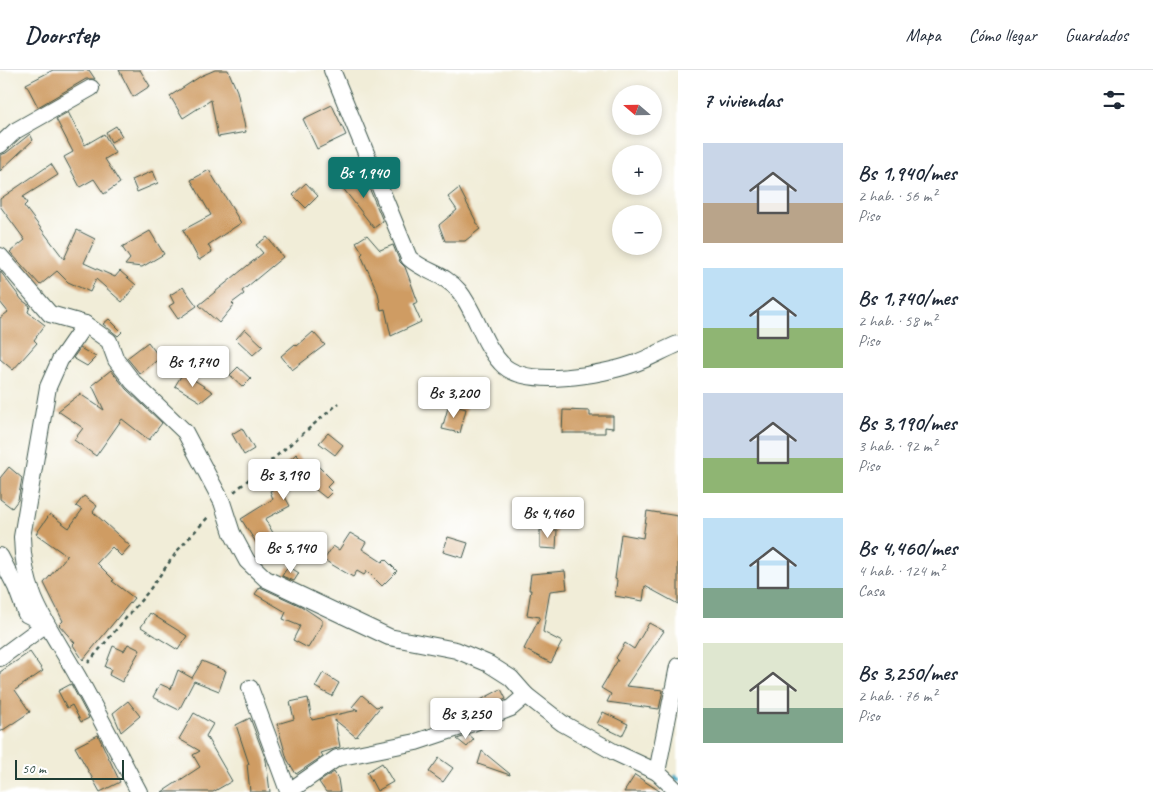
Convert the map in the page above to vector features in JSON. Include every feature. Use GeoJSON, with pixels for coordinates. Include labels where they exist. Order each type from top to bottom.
{"type":"FeatureCollection","features":[{"type":"Feature","properties":{"kind":"street"},"geometry":{"type":"LineString","coordinates":[[332,70],[409,258],[421,269],[446,278],[460,292],[501,364],[517,372],[537,377],[585,376],[634,364],[678,344]]}},
{"type":"Feature","properties":{"kind":"street"},"geometry":{"type":"LineString","coordinates":[[0,145],[16,130],[91,88]]}},
{"type":"Feature","properties":{"kind":"street"},"geometry":{"type":"LineString","coordinates":[[0,256],[50,314],[85,324],[109,341],[116,360],[133,382],[185,432],[222,502],[232,533],[247,561],[266,579],[389,637],[456,650],[489,664],[511,678],[526,695],[562,724],[614,752],[657,772],[678,792]]}},
{"type":"Feature","properties":{"kind":"street"},"geometry":{"type":"LineString","coordinates":[[85,324],[60,360],[48,387],[40,419],[22,537],[28,585],[46,624],[78,675],[139,792]]}},
{"type":"Feature","properties":{"kind":"street"},"geometry":{"type":"LineString","coordinates":[[0,556],[16,587],[26,614],[46,624]]}},
{"type":"Feature","properties":{"kind":"street"},"geometry":{"type":"LineString","coordinates":[[0,658],[46,624]]}},
{"type":"Feature","properties":{"kind":"street"},"geometry":{"type":"LineString","coordinates":[[657,772],[678,666]]}},
{"type":"Feature","properties":{"kind":"street"},"geometry":{"type":"LineString","coordinates":[[250,688],[288,792],[337,758],[416,742],[470,724],[511,708],[526,695]]}},
{"type":"Feature","properties":{"kind":"path"},"geometry":{"type":"LineString","coordinates":[[78,675],[148,592],[178,550],[222,502],[339,403]]}},
{"type":"Feature","properties":{"kind":"building"},"geometry":{"type":"Polygon","coordinates":[[[53,70],[89,70],[95,79],[86,79],[38,107],[26,84],[53,70]]]}},
{"type":"Feature","properties":{"kind":"building"},"geometry":{"type":"Polygon","coordinates":[[[119,70],[140,70],[150,86],[133,97],[119,70]]]}},
{"type":"Feature","properties":{"kind":"building"},"geometry":{"type":"Polygon","coordinates":[[[215,70],[228,70],[237,91],[246,132],[218,137],[211,100],[183,118],[170,96],[201,76],[215,70]]]}},
{"type":"Feature","properties":{"kind":"building"},"geometry":{"type":"Polygon","coordinates":[[[332,105],[346,135],[317,149],[303,119],[332,105]]]}},
{"type":"Feature","properties":{"kind":"building"},"geometry":{"type":"Polygon","coordinates":[[[68,112],[85,145],[104,134],[115,153],[105,159],[120,183],[104,194],[94,179],[80,187],[64,157],[73,152],[56,119],[68,112]]]}},
{"type":"Feature","properties":{"kind":"building"},"geometry":{"type":"Polygon","coordinates":[[[116,126],[122,136],[111,142],[106,132],[116,126]]]}},
{"type":"Feature","properties":{"kind":"building"},"geometry":{"type":"Polygon","coordinates":[[[30,134],[33,140],[0,171],[0,155],[6,153],[30,134]]]}},
{"type":"Feature","properties":{"kind":"building"},"geometry":{"type":"Polygon","coordinates":[[[51,164],[58,175],[23,197],[27,203],[24,206],[64,259],[77,230],[95,239],[84,263],[115,277],[120,271],[136,285],[122,302],[96,279],[90,292],[68,282],[57,271],[40,285],[10,252],[25,240],[0,206],[0,199],[51,164]]]}},
{"type":"Feature","properties":{"kind":"building"},"geometry":{"type":"Polygon","coordinates":[[[209,170],[241,223],[208,245],[212,252],[199,260],[183,230],[211,215],[191,180],[209,170]]]}},
{"type":"Feature","properties":{"kind":"building"},"geometry":{"type":"Polygon","coordinates":[[[153,171],[158,183],[137,192],[132,180],[153,171]]]}},
{"type":"Feature","properties":{"kind":"building"},"geometry":{"type":"Polygon","coordinates":[[[362,171],[383,221],[374,228],[342,187],[362,171]]]}},
{"type":"Feature","properties":{"kind":"building"},"geometry":{"type":"Polygon","coordinates":[[[306,183],[318,196],[306,208],[293,195],[306,183]]]}},
{"type":"Feature","properties":{"kind":"building"},"geometry":{"type":"Polygon","coordinates":[[[459,188],[480,229],[465,241],[445,241],[439,225],[457,210],[448,197],[459,188]]]}},
{"type":"Feature","properties":{"kind":"building"},"geometry":{"type":"Polygon","coordinates":[[[150,231],[164,254],[142,267],[125,265],[130,259],[122,247],[150,231]]]}},
{"type":"Feature","properties":{"kind":"building"},"geometry":{"type":"Polygon","coordinates":[[[367,235],[380,250],[393,245],[400,262],[405,267],[418,302],[413,304],[421,322],[391,336],[385,309],[381,310],[378,293],[361,255],[363,253],[356,242],[367,235]]]}},
{"type":"Feature","properties":{"kind":"building"},"geometry":{"type":"Polygon","coordinates":[[[267,237],[283,257],[242,291],[244,294],[232,303],[234,305],[219,323],[199,305],[263,253],[256,245],[267,237]]]}},
{"type":"Feature","properties":{"kind":"building"},"geometry":{"type":"Polygon","coordinates":[[[0,271],[22,300],[30,306],[28,312],[45,325],[34,340],[37,343],[13,370],[0,359],[0,318],[8,312],[0,302],[0,271]]]}},
{"type":"Feature","properties":{"kind":"building"},"geometry":{"type":"Polygon","coordinates":[[[183,287],[197,306],[178,319],[169,306],[174,303],[170,295],[183,287]]]}},
{"type":"Feature","properties":{"kind":"building"},"geometry":{"type":"Polygon","coordinates":[[[109,319],[122,332],[118,336],[103,324],[109,319]]]}},
{"type":"Feature","properties":{"kind":"building"},"geometry":{"type":"Polygon","coordinates":[[[245,329],[263,346],[253,355],[236,339],[245,329]]]}},
{"type":"Feature","properties":{"kind":"building"},"geometry":{"type":"Polygon","coordinates":[[[313,332],[325,345],[292,370],[281,356],[295,344],[297,346],[313,332]]]}},
{"type":"Feature","properties":{"kind":"building"},"geometry":{"type":"Polygon","coordinates":[[[148,342],[160,358],[140,374],[127,358],[148,342]]]}},
{"type":"Feature","properties":{"kind":"building"},"geometry":{"type":"Polygon","coordinates":[[[80,348],[96,357],[87,366],[73,358],[80,348]]]}},
{"type":"Feature","properties":{"kind":"building"},"geometry":{"type":"Polygon","coordinates":[[[238,367],[251,379],[243,387],[230,375],[238,367]]]}},
{"type":"Feature","properties":{"kind":"building"},"geometry":{"type":"Polygon","coordinates":[[[111,370],[126,389],[162,423],[149,440],[122,419],[96,456],[74,440],[83,428],[58,411],[80,394],[104,410],[92,385],[111,370]]]}},
{"type":"Feature","properties":{"kind":"building"},"geometry":{"type":"Polygon","coordinates":[[[183,373],[213,392],[201,402],[175,386],[183,373]]]}},
{"type":"Feature","properties":{"kind":"building"},"geometry":{"type":"Polygon","coordinates":[[[449,404],[466,409],[460,433],[442,429],[449,404]]]}},
{"type":"Feature","properties":{"kind":"building"},"geometry":{"type":"Polygon","coordinates":[[[563,410],[590,411],[590,416],[613,416],[613,428],[605,427],[605,433],[562,433],[563,410]]]}},
{"type":"Feature","properties":{"kind":"building"},"geometry":{"type":"Polygon","coordinates":[[[242,428],[254,449],[244,455],[232,434],[242,428]]]}},
{"type":"Feature","properties":{"kind":"building"},"geometry":{"type":"Polygon","coordinates":[[[328,433],[343,445],[335,455],[319,443],[328,433]]]}},
{"type":"Feature","properties":{"kind":"building"},"geometry":{"type":"Polygon","coordinates":[[[296,454],[313,472],[318,466],[333,481],[327,487],[332,492],[326,498],[302,479],[284,495],[290,506],[265,519],[280,545],[264,555],[241,519],[273,499],[270,491],[290,481],[280,469],[296,454]]]}},
{"type":"Feature","properties":{"kind":"building"},"geometry":{"type":"Polygon","coordinates":[[[9,467],[22,478],[18,500],[12,508],[0,499],[0,478],[9,467]]]}},
{"type":"Feature","properties":{"kind":"building"},"geometry":{"type":"Polygon","coordinates":[[[84,496],[97,506],[93,512],[130,546],[121,556],[112,547],[97,563],[114,580],[112,581],[134,598],[83,660],[73,645],[75,643],[59,625],[63,621],[44,583],[67,556],[36,534],[50,514],[69,528],[82,510],[76,506],[84,496]]]}},
{"type":"Feature","properties":{"kind":"building"},"geometry":{"type":"Polygon","coordinates":[[[647,511],[678,516],[678,604],[645,586],[643,601],[615,596],[617,580],[615,579],[621,534],[643,538],[647,511]]]}},
{"type":"Feature","properties":{"kind":"building"},"geometry":{"type":"Polygon","coordinates":[[[540,530],[557,530],[556,549],[540,548],[540,530]]]}},
{"type":"Feature","properties":{"kind":"building"},"geometry":{"type":"Polygon","coordinates":[[[350,533],[366,542],[362,549],[382,562],[385,559],[397,571],[382,586],[367,571],[364,575],[357,571],[353,577],[324,560],[333,546],[339,550],[350,533]]]}},
{"type":"Feature","properties":{"kind":"building"},"geometry":{"type":"Polygon","coordinates":[[[448,537],[468,543],[463,558],[443,552],[448,537]]]}},
{"type":"Feature","properties":{"kind":"building"},"geometry":{"type":"Polygon","coordinates":[[[288,566],[299,573],[294,581],[282,576],[288,566]]]}},
{"type":"Feature","properties":{"kind":"building"},"geometry":{"type":"Polygon","coordinates":[[[565,571],[567,589],[550,591],[543,632],[562,642],[551,663],[524,649],[540,617],[527,615],[531,590],[529,590],[531,574],[565,571]]]}},
{"type":"Feature","properties":{"kind":"building"},"geometry":{"type":"Polygon","coordinates":[[[260,587],[301,606],[322,620],[322,625],[308,648],[293,640],[300,626],[283,619],[286,612],[255,594],[260,587]]]}},
{"type":"Feature","properties":{"kind":"building"},"geometry":{"type":"Polygon","coordinates":[[[150,613],[187,636],[178,650],[141,627],[150,613]]]}},
{"type":"Feature","properties":{"kind":"building"},"geometry":{"type":"Polygon","coordinates":[[[649,623],[664,631],[626,686],[663,690],[659,709],[607,702],[611,694],[601,688],[618,660],[616,658],[625,643],[634,649],[649,623]]]}},
{"type":"Feature","properties":{"kind":"building"},"geometry":{"type":"Polygon","coordinates":[[[128,644],[140,650],[122,682],[109,675],[111,669],[105,667],[113,646],[124,651],[128,644]]]}},
{"type":"Feature","properties":{"kind":"building"},"geometry":{"type":"Polygon","coordinates":[[[30,652],[43,671],[15,690],[30,712],[0,732],[0,672],[30,652]]]}},
{"type":"Feature","properties":{"kind":"building"},"geometry":{"type":"Polygon","coordinates":[[[202,661],[226,671],[219,691],[194,681],[179,710],[153,697],[160,684],[171,689],[178,670],[192,678],[202,661]]]}},
{"type":"Feature","properties":{"kind":"building"},"geometry":{"type":"Polygon","coordinates":[[[323,673],[339,683],[332,696],[315,687],[323,673]]]}},
{"type":"Feature","properties":{"kind":"building"},"geometry":{"type":"Polygon","coordinates":[[[71,684],[89,718],[81,722],[72,705],[67,708],[58,691],[71,684]]]}},
{"type":"Feature","properties":{"kind":"building"},"geometry":{"type":"Polygon","coordinates":[[[501,689],[506,699],[478,710],[475,703],[501,689]]]}},
{"type":"Feature","properties":{"kind":"building"},"geometry":{"type":"Polygon","coordinates":[[[362,695],[376,707],[381,706],[356,737],[335,720],[340,747],[321,753],[323,756],[296,774],[287,759],[277,724],[294,719],[290,702],[308,698],[312,720],[358,710],[352,707],[362,695]]]}},
{"type":"Feature","properties":{"kind":"building"},"geometry":{"type":"Polygon","coordinates":[[[128,701],[140,716],[121,732],[113,713],[128,701]]]}},
{"type":"Feature","properties":{"kind":"building"},"geometry":{"type":"Polygon","coordinates":[[[603,712],[628,724],[622,736],[597,724],[603,712]]]}},
{"type":"Feature","properties":{"kind":"building"},"geometry":{"type":"Polygon","coordinates":[[[194,713],[213,724],[206,736],[232,781],[213,792],[162,792],[200,767],[193,755],[200,751],[179,739],[194,713]]]}},
{"type":"Feature","properties":{"kind":"building"},"geometry":{"type":"Polygon","coordinates":[[[250,718],[266,760],[270,792],[250,792],[247,764],[249,764],[236,725],[250,718]]]}},
{"type":"Feature","properties":{"kind":"building"},"geometry":{"type":"Polygon","coordinates":[[[98,735],[120,782],[100,792],[75,747],[98,735]]]}},
{"type":"Feature","properties":{"kind":"building"},"geometry":{"type":"Polygon","coordinates":[[[469,735],[474,739],[467,747],[457,739],[469,735]]]}},
{"type":"Feature","properties":{"kind":"building"},"geometry":{"type":"Polygon","coordinates":[[[482,751],[510,774],[510,775],[478,764],[482,751]]]}},
{"type":"Feature","properties":{"kind":"building"},"geometry":{"type":"Polygon","coordinates":[[[439,758],[453,768],[443,782],[429,772],[439,758]]]}},
{"type":"Feature","properties":{"kind":"building"},"geometry":{"type":"Polygon","coordinates":[[[382,763],[393,782],[377,791],[367,772],[382,763]]]}},
{"type":"Feature","properties":{"kind":"building"},"geometry":{"type":"Polygon","coordinates":[[[334,772],[338,779],[340,792],[326,792],[319,782],[334,772]]]}},
{"type":"Feature","properties":{"kind":"building"},"geometry":{"type":"Polygon","coordinates":[[[635,775],[661,792],[624,792],[635,775]]]}}]}
